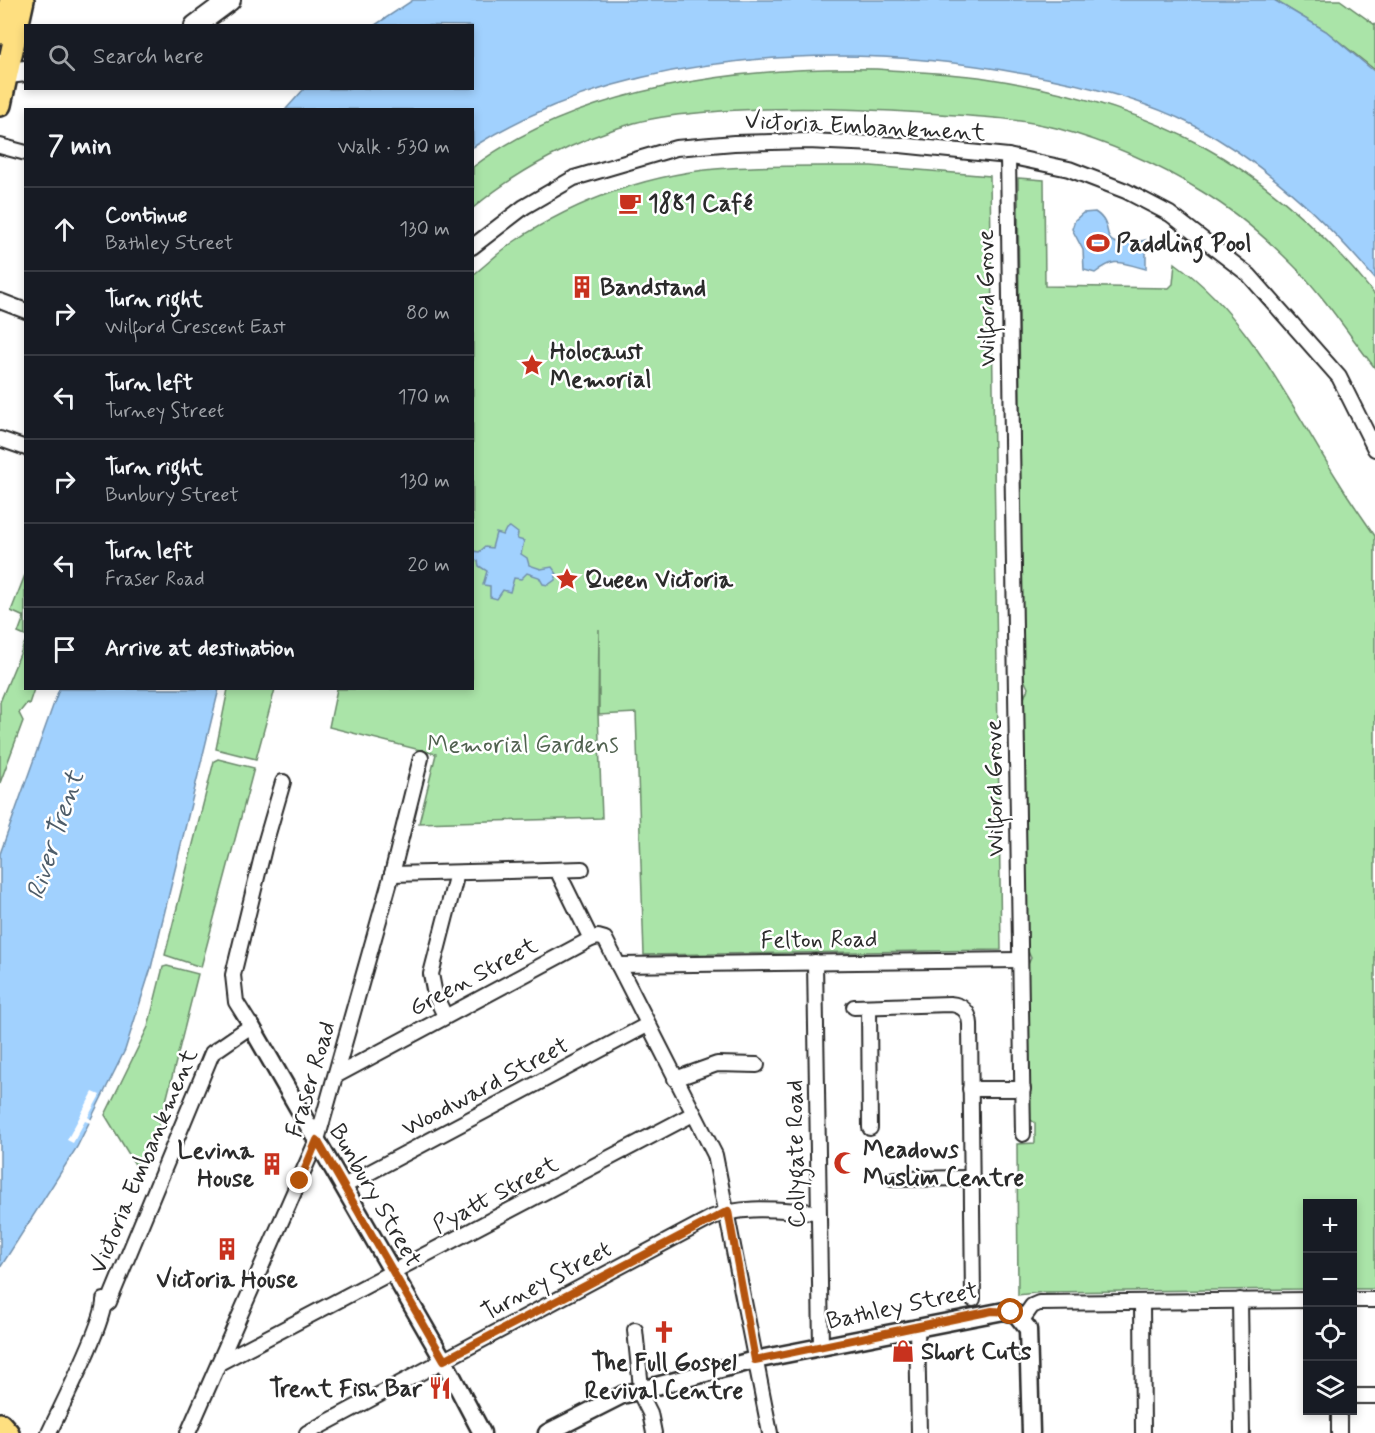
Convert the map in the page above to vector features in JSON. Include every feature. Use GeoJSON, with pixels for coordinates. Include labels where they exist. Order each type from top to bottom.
{"type":"FeatureCollection","features":[{"type":"Feature","properties":{"kind":"main road"},"geometry":{"type":"LineString","coordinates":[[9,54],[11,0]]}},
{"type":"Feature","properties":{"kind":"main road"},"geometry":{"type":"LineString","coordinates":[[0,105],[9,54],[23,0]]}},
{"type":"Feature","properties":{"kind":"main road"},"geometry":{"type":"LineString","coordinates":[[198,24],[230,0]]}},
{"type":"Feature","properties":{"kind":"main road"},"geometry":{"type":"LineString","coordinates":[[0,1424],[8,1433]]}},
{"type":"Feature","properties":{"kind":"street","name":"Victoria Embankment"},"geometry":{"type":"LineString","coordinates":[[474,245],[524,207],[574,178],[675,148],[734,143],[807,141],[900,145],[1008,156],[1069,169],[1126,191],[1170,214],[1249,275],[1339,377],[1375,449]]}},
{"type":"Feature","properties":{"kind":"street"},"geometry":{"type":"LineString","coordinates":[[0,146],[24,152]]}},
{"type":"Feature","properties":{"kind":"street","name":"Wilford Grove"},"geometry":{"type":"LineString","coordinates":[[1008,156],[1023,1134]]}},
{"type":"Feature","properties":{"kind":"street"},"geometry":{"type":"LineString","coordinates":[[0,301],[24,309]]}},
{"type":"Feature","properties":{"kind":"street"},"geometry":{"type":"LineString","coordinates":[[0,439],[24,447]]}},
{"type":"Feature","properties":{"kind":"street","name":"Fraser Road"},"geometry":{"type":"LineString","coordinates":[[188,1433],[317,1140],[392,874],[421,758]]}},
{"type":"Feature","properties":{"kind":"street","name":"Bunbury Street"},"geometry":{"type":"LineString","coordinates":[[283,782],[237,956],[233,981],[236,1002],[394,1272],[482,1433]]}},
{"type":"Feature","properties":{"kind":"street"},"geometry":{"type":"LineString","coordinates":[[392,874],[582,868]]}},
{"type":"Feature","properties":{"kind":"street"},"geometry":{"type":"LineString","coordinates":[[557,870],[591,939],[598,936],[605,939],[715,1155],[728,1211],[770,1433]]}},
{"type":"Feature","properties":{"kind":"street"},"geometry":{"type":"LineString","coordinates":[[445,1016],[435,995],[431,974],[457,873]]}},
{"type":"Feature","properties":{"kind":"street","name":"Green Street"},"geometry":{"type":"LineString","coordinates":[[337,1074],[591,939]]}},
{"type":"Feature","properties":{"kind":"street","name":"Felton Road"},"geometry":{"type":"LineString","coordinates":[[618,965],[1020,960]]}},
{"type":"Feature","properties":{"kind":"street","name":"Collygate Road"},"geometry":{"type":"LineString","coordinates":[[815,962],[821,1346]]}},
{"type":"Feature","properties":{"kind":"street"},"geometry":{"type":"LineString","coordinates":[[854,1007],[950,1004],[965,1010],[970,1024],[973,1299]]}},
{"type":"Feature","properties":{"kind":"street"},"geometry":{"type":"LineString","coordinates":[[869,1007],[870,1128]]}},
{"type":"Feature","properties":{"kind":"street","name":"Woodward Street"},"geometry":{"type":"LineString","coordinates":[[344,1186],[647,1025]]}},
{"type":"Feature","properties":{"kind":"street","name":"Victoria Embankment"},"geometry":{"type":"LineString","coordinates":[[49,1433],[212,1053],[250,1026]]}},
{"type":"Feature","properties":{"kind":"street"},"geometry":{"type":"LineString","coordinates":[[675,1079],[717,1064],[757,1065]]}},
{"type":"Feature","properties":{"kind":"street"},"geometry":{"type":"LineString","coordinates":[[970,1089],[1023,1089]]}},
{"type":"Feature","properties":{"kind":"street","name":"Pyatt Street"},"geometry":{"type":"LineString","coordinates":[[221,1362],[693,1114]]}},
{"type":"Feature","properties":{"kind":"street"},"geometry":{"type":"LineString","coordinates":[[894,1179],[972,1178]]}},
{"type":"Feature","properties":{"kind":"street","name":"Turney Street"},"geometry":{"type":"LineString","coordinates":[[307,1433],[728,1211],[818,1212]]}},
{"type":"Feature","properties":{"kind":"street"},"geometry":{"type":"LineString","coordinates":[[1240,1300],[1242,1433]]}},
{"type":"Feature","properties":{"kind":"street"},"geometry":{"type":"LineString","coordinates":[[1031,1433],[1029,1336],[1022,1320],[1032,1306],[1039,1303],[1303,1300]]}},
{"type":"Feature","properties":{"kind":"street"},"geometry":{"type":"LineString","coordinates":[[1357,1300],[1375,1300]]}},
{"type":"Feature","properties":{"kind":"street"},"geometry":{"type":"LineString","coordinates":[[1142,1302],[1143,1433]]}},
{"type":"Feature","properties":{"kind":"street","name":"Bathley Street"},"geometry":{"type":"LineString","coordinates":[[547,1433],[570,1427],[599,1405],[640,1390],[755,1360],[992,1311],[1011,1312],[1022,1320]]}},
{"type":"Feature","properties":{"kind":"street"},"geometry":{"type":"LineString","coordinates":[[917,1327],[919,1433]]}},
{"type":"Feature","properties":{"kind":"street"},"geometry":{"type":"LineString","coordinates":[[635,1330],[640,1390],[654,1433]]}},
{"type":"Feature","properties":{"kind":"street"},"geometry":{"type":"LineString","coordinates":[[1357,1396],[1375,1396]]}},
{"type":"Feature","properties":{"kind":"street"},"geometry":{"type":"LineString","coordinates":[[1339,1415],[1339,1433]]}},
{"type":"Feature","properties":{"kind":"green space"},"geometry":{"type":"Polygon","coordinates":[[[1274,0],[1340,0],[1375,25],[1375,70],[1326,31],[1274,0]]]}},
{"type":"Feature","properties":{"kind":"green space"},"geometry":{"type":"Polygon","coordinates":[[[826,69],[877,69],[972,76],[1045,89],[1101,104],[1154,123],[1202,146],[1249,174],[1292,208],[1334,249],[1375,295],[1375,368],[1303,275],[1260,234],[1225,207],[1167,171],[1131,154],[1056,128],[1024,121],[817,108],[737,110],[662,117],[613,130],[549,157],[509,181],[474,207],[474,166],[516,139],[563,117],[613,100],[666,86],[719,77],[826,69]]]}},
{"type":"Feature","properties":{"kind":"green space","name":"Memorial Gardens"},"geometry":{"type":"Polygon","coordinates":[[[871,166],[990,176],[1001,950],[644,955],[636,713],[599,715],[599,629],[598,714],[602,818],[419,823],[436,754],[329,727],[337,690],[474,690],[474,274],[509,245],[539,226],[564,212],[618,190],[673,175],[729,168],[871,166]]]}},
{"type":"Feature","properties":{"kind":"green space"},"geometry":{"type":"Polygon","coordinates":[[[1018,178],[1044,180],[1045,286],[1169,288],[1173,284],[1175,263],[1202,285],[1247,336],[1286,393],[1343,489],[1375,536],[1375,1289],[1357,1289],[1357,1199],[1303,1199],[1303,1289],[1044,1292],[1018,1295],[1017,1144],[1035,1143],[1035,1123],[1028,1118],[1025,971],[1031,958],[1026,947],[1023,701],[1028,688],[1022,675],[1018,178]]]}},
{"type":"Feature","properties":{"kind":"green space"},"geometry":{"type":"Polygon","coordinates":[[[24,578],[24,617],[11,611],[24,578]]]}},
{"type":"Feature","properties":{"kind":"green space"},"geometry":{"type":"Polygon","coordinates":[[[24,617],[24,636],[18,633],[24,617]]]}},
{"type":"Feature","properties":{"kind":"green space"},"geometry":{"type":"Polygon","coordinates":[[[24,644],[24,690],[34,690],[29,704],[27,703],[19,713],[23,721],[0,783],[0,702],[24,644]]]}},
{"type":"Feature","properties":{"kind":"green space"},"geometry":{"type":"Polygon","coordinates":[[[228,690],[275,690],[256,759],[216,749],[228,690]]]}},
{"type":"Feature","properties":{"kind":"green space"},"geometry":{"type":"Polygon","coordinates":[[[218,759],[254,768],[201,967],[165,955],[214,761],[218,759]]]}},
{"type":"Feature","properties":{"kind":"green space"},"geometry":{"type":"Polygon","coordinates":[[[163,967],[198,974],[161,1121],[136,1166],[105,1115],[148,1027],[163,967]]]}},
{"type":"Feature","properties":{"kind":"water"},"geometry":{"type":"Polygon","coordinates":[[[413,0],[1274,0],[1326,31],[1375,72],[1375,279],[1335,235],[1292,194],[1245,157],[1195,126],[1133,100],[1025,74],[957,64],[886,58],[813,56],[741,61],[669,72],[600,89],[534,114],[474,146],[474,108],[287,108],[303,90],[474,90],[474,24],[377,24],[413,0]]]}},
{"type":"Feature","properties":{"kind":"water","name":"Paddling Pool"},"geometry":{"type":"Polygon","coordinates":[[[1095,212],[1106,225],[1112,241],[1129,243],[1146,240],[1146,269],[1119,262],[1109,264],[1095,273],[1084,270],[1083,250],[1072,229],[1075,220],[1083,213],[1095,212]]]}},
{"type":"Feature","properties":{"kind":"water"},"geometry":{"type":"Polygon","coordinates":[[[510,527],[518,533],[517,539],[524,541],[521,554],[527,558],[529,565],[541,569],[552,567],[557,574],[555,580],[548,585],[543,584],[539,577],[527,573],[521,579],[514,578],[510,592],[503,590],[497,599],[490,597],[490,586],[483,585],[487,571],[474,559],[474,551],[479,552],[485,547],[492,548],[496,533],[503,535],[510,527]]]}},
{"type":"Feature","properties":{"kind":"water","name":"River Trent"},"geometry":{"type":"Polygon","coordinates":[[[59,690],[219,690],[151,968],[125,1050],[77,1147],[0,1268],[0,854],[59,690]]]}},
{"type":"Feature","properties":{"kind":"pier"},"geometry":{"type":"Polygon","coordinates":[[[93,1092],[100,1095],[88,1117],[92,1120],[90,1123],[85,1121],[73,1143],[67,1140],[93,1092]]]}},
{"type":"Feature","properties":{"kind":"place","name":"1881 Café"},"geometry":{"type":"Point","coordinates":[630,203]}},
{"type":"Feature","properties":{"kind":"place","name":"Paddling Pool"},"geometry":{"type":"Point","coordinates":[1098,243]}},
{"type":"Feature","properties":{"kind":"place","name":"Bandstand"},"geometry":{"type":"Point","coordinates":[582,287]}},
{"type":"Feature","properties":{"kind":"place","name":"Holocaust Memorial"},"geometry":{"type":"Point","coordinates":[532,365]}},
{"type":"Feature","properties":{"kind":"place","name":"Queen Victoria"},"geometry":{"type":"Point","coordinates":[567,579]}},
{"type":"Feature","properties":{"kind":"place","name":"Meadows Muslim Centre"},"geometry":{"type":"Point","coordinates":[845,1163]}},
{"type":"Feature","properties":{"kind":"place","name":"Levina House"},"geometry":{"type":"Point","coordinates":[272,1164]}},
{"type":"Feature","properties":{"kind":"place","name":"Victoria House"},"geometry":{"type":"Point","coordinates":[227,1249]}},
{"type":"Feature","properties":{"kind":"place","name":"The Full Gospel Revival Centre"},"geometry":{"type":"Point","coordinates":[664,1332]}},
{"type":"Feature","properties":{"kind":"place","name":"Short Cuts"},"geometry":{"type":"Point","coordinates":[903,1351]}},
{"type":"Feature","properties":{"kind":"place","name":"Trent Fish Bar"},"geometry":{"type":"Point","coordinates":[440,1388]}},
{"type":"Feature","properties":{"kind":"route"},"geometry":{"type":"LineString","coordinates":[[300,1181],[317,1140],[444,1360],[695,1226],[728,1211],[755,1360],[992,1311],[1011,1312]]}}]}
